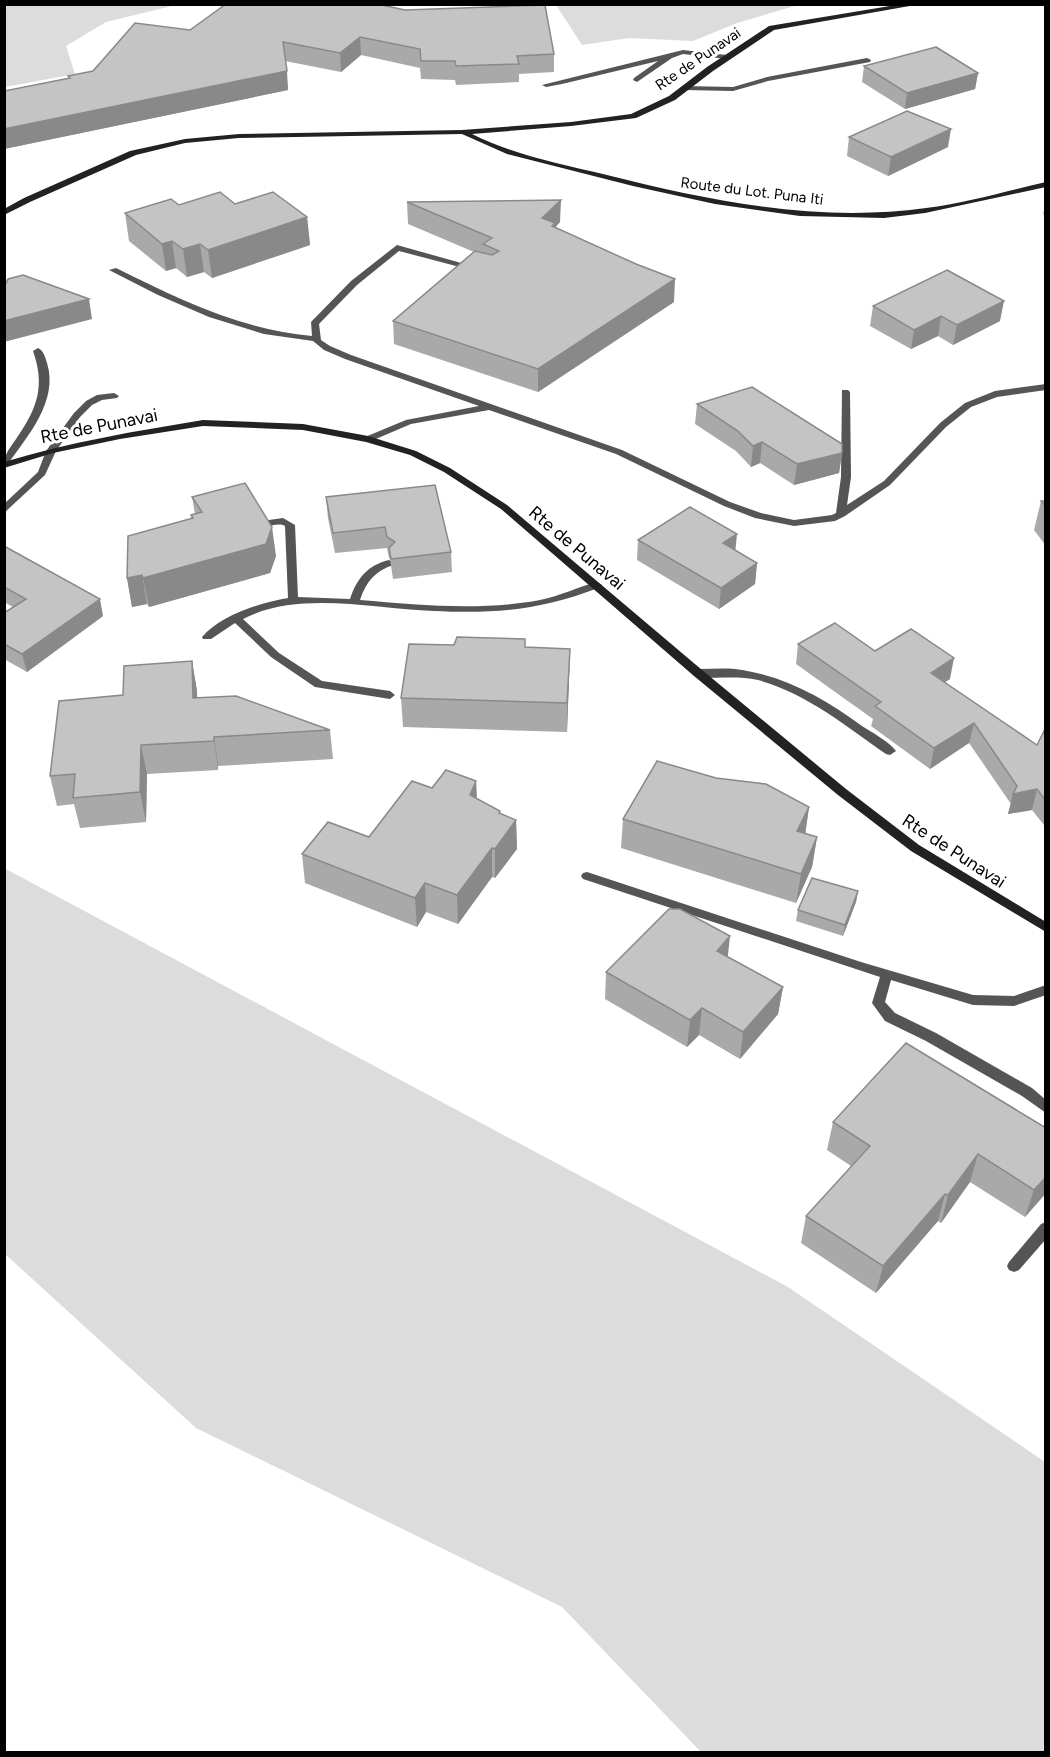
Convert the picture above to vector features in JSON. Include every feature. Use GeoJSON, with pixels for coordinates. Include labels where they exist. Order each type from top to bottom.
{"type":"FeatureCollection","features":[{"type":"Feature","properties":{"kind":"main road","name":"Rte de Punavai"},"geometry":{"type":"LineString","coordinates":[[4,213],[27,200],[133,153],[185,141],[239,136],[462,132],[571,124],[633,116],[672,98],[727,57],[772,28],[918,4]]}},
{"type":"Feature","properties":{"kind":"main road","name":"Route du Lot. Puna Iti"},"geometry":{"type":"LineString","coordinates":[[462,132],[489,147],[631,184],[699,198],[847,216],[925,211],[1046,184]]}},
{"type":"Feature","properties":{"kind":"main road","name":"Rte de Punavai"},"geometry":{"type":"LineString","coordinates":[[4,464],[120,436],[203,423],[285,425],[368,439],[413,453],[447,470],[504,507],[698,673],[842,792],[915,848],[1046,928]]}},
{"type":"Feature","properties":{"kind":"street"},"geometry":{"type":"LineString","coordinates":[[546,85],[591,77],[631,64],[683,52],[699,52],[727,57]]}},
{"type":"Feature","properties":{"kind":"street"},"geometry":{"type":"LineString","coordinates":[[637,80],[669,56]]}},
{"type":"Feature","properties":{"kind":"street"},"geometry":{"type":"LineString","coordinates":[[684,88],[733,89],[767,79],[867,60]]}},
{"type":"Feature","properties":{"kind":"street"},"geometry":{"type":"LineString","coordinates":[[483,270],[397,248],[354,283],[314,324],[317,339],[327,348],[348,357],[619,452],[727,504],[759,516],[794,523],[835,518],[887,483],[943,425],[968,405],[995,394],[1046,387]]}},
{"type":"Feature","properties":{"kind":"street"},"geometry":{"type":"LineString","coordinates":[[113,270],[154,290],[228,320],[284,337],[317,339]]}},
{"type":"Feature","properties":{"kind":"street"},"geometry":{"type":"LineString","coordinates":[[4,464],[41,406],[46,386],[45,365],[38,351]]}},
{"type":"Feature","properties":{"kind":"street"},"geometry":{"type":"LineString","coordinates":[[841,514],[846,477],[845,392]]}},
{"type":"Feature","properties":{"kind":"street"},"geometry":{"type":"LineString","coordinates":[[4,510],[42,473],[51,451],[66,429],[89,403],[100,397],[114,396]]}},
{"type":"Feature","properties":{"kind":"street"},"geometry":{"type":"LineString","coordinates":[[368,439],[409,423],[489,406]]}},
{"type":"Feature","properties":{"kind":"street"},"geometry":{"type":"LineString","coordinates":[[262,524],[283,521],[290,525],[293,601]]}},
{"type":"Feature","properties":{"kind":"street"},"geometry":{"type":"LineString","coordinates":[[354,601],[360,584],[366,576],[389,563]]}},
{"type":"Feature","properties":{"kind":"street"},"geometry":{"type":"LineString","coordinates":[[207,636],[251,611],[293,601],[354,601],[397,606],[467,609],[532,605],[572,595],[597,585]]}},
{"type":"Feature","properties":{"kind":"street"},"geometry":{"type":"LineString","coordinates":[[237,619],[275,655],[319,684],[390,695]]}},
{"type":"Feature","properties":{"kind":"street"},"geometry":{"type":"LineString","coordinates":[[698,673],[734,672],[782,683],[809,694],[890,751]]}},
{"type":"Feature","properties":{"kind":"street"},"geometry":{"type":"LineString","coordinates":[[587,876],[973,1000],[1014,1001],[1046,990]]}},
{"type":"Feature","properties":{"kind":"street"},"geometry":{"type":"LineString","coordinates":[[887,974],[878,1003],[890,1017],[932,1037],[1027,1092],[1046,1108]]}},
{"type":"Feature","properties":{"kind":"street"},"geometry":{"type":"LineString","coordinates":[[1014,1266],[1046,1228]]}},
{"type":"Feature","properties":{"kind":"shaded area"},"geometry":{"type":"Polygon","coordinates":[[[5,4],[176,5],[106,22],[66,46],[75,74],[5,87],[5,4]]]}},
{"type":"Feature","properties":{"kind":"shaded area"},"geometry":{"type":"Polygon","coordinates":[[[556,5],[798,5],[737,23],[693,41],[629,38],[582,45],[556,5]]]}},
{"type":"Feature","properties":{"kind":"shaded area"},"geometry":{"type":"Polygon","coordinates":[[[4,868],[788,1287],[1045,1462],[1045,1752],[701,1752],[562,1607],[196,1428],[5,1254],[4,868]]]}},
{"type":"Feature","properties":{"kind":"building"},"geometry":{"type":"Polygon","coordinates":[[[226,4],[377,4],[405,10],[545,5],[554,54],[517,56],[519,64],[456,66],[455,61],[421,61],[420,49],[360,37],[340,53],[283,42],[287,71],[4,129],[4,91],[93,71],[135,23],[190,30],[226,4]]]}},
{"type":"Feature","properties":{"kind":"building"},"geometry":{"type":"Polygon","coordinates":[[[936,47],[978,73],[907,93],[864,66],[936,47]]]}},
{"type":"Feature","properties":{"kind":"building"},"geometry":{"type":"Polygon","coordinates":[[[907,111],[951,129],[891,157],[849,137],[907,111]]]}},
{"type":"Feature","properties":{"kind":"building"},"geometry":{"type":"Polygon","coordinates":[[[220,192],[235,204],[273,192],[307,217],[208,250],[200,244],[183,249],[172,241],[162,244],[125,213],[171,199],[179,205],[220,192]]]}},
{"type":"Feature","properties":{"kind":"building"},"geometry":{"type":"Polygon","coordinates":[[[561,200],[542,218],[555,223],[552,226],[675,279],[538,369],[393,321],[475,251],[492,255],[499,251],[483,244],[492,238],[407,202],[561,200]]]}},
{"type":"Feature","properties":{"kind":"building"},"geometry":{"type":"Polygon","coordinates":[[[947,270],[1004,301],[957,325],[941,316],[914,330],[873,306],[947,270]]]}},
{"type":"Feature","properties":{"kind":"building"},"geometry":{"type":"Polygon","coordinates":[[[23,275],[89,299],[4,321],[4,288],[8,279],[23,275]]]}},
{"type":"Feature","properties":{"kind":"building"},"geometry":{"type":"Polygon","coordinates":[[[752,387],[842,444],[842,453],[797,464],[762,442],[753,446],[738,431],[697,404],[752,387]]]}},
{"type":"Feature","properties":{"kind":"building"},"geometry":{"type":"Polygon","coordinates":[[[245,483],[272,527],[266,544],[143,578],[142,575],[127,578],[128,536],[193,518],[191,515],[202,512],[192,497],[245,483]]]}},
{"type":"Feature","properties":{"kind":"building"},"geometry":{"type":"Polygon","coordinates":[[[435,485],[451,552],[391,559],[389,548],[395,542],[387,537],[385,527],[333,533],[326,497],[435,485]]]}},
{"type":"Feature","properties":{"kind":"building"},"geometry":{"type":"Polygon","coordinates":[[[690,507],[737,534],[723,543],[757,563],[721,588],[638,540],[690,507]]]}},
{"type":"Feature","properties":{"kind":"building"},"geometry":{"type":"Polygon","coordinates":[[[4,546],[100,599],[22,654],[4,644],[4,613],[26,599],[4,587],[4,546]]]}},
{"type":"Feature","properties":{"kind":"building"},"geometry":{"type":"Polygon","coordinates":[[[835,623],[875,651],[911,629],[954,658],[931,673],[1037,745],[1046,727],[1046,801],[1037,789],[1013,794],[1017,786],[974,723],[934,748],[875,706],[881,702],[798,644],[835,623]]]}},
{"type":"Feature","properties":{"kind":"building"},"geometry":{"type":"Polygon","coordinates":[[[457,637],[525,639],[525,647],[570,649],[567,703],[401,698],[409,644],[454,645],[457,637]]]}},
{"type":"Feature","properties":{"kind":"building"},"geometry":{"type":"Polygon","coordinates":[[[192,661],[193,698],[236,696],[330,730],[214,737],[214,741],[141,745],[140,792],[73,798],[75,774],[50,776],[59,701],[123,695],[124,666],[192,661]]]}},
{"type":"Feature","properties":{"kind":"building"},"geometry":{"type":"Polygon","coordinates":[[[657,761],[716,778],[766,784],[809,807],[797,831],[817,837],[801,874],[623,819],[657,761]]]}},
{"type":"Feature","properties":{"kind":"building"},"geometry":{"type":"Polygon","coordinates":[[[446,770],[476,781],[470,795],[500,811],[499,813],[516,820],[457,895],[425,883],[415,898],[302,854],[328,822],[369,837],[412,781],[432,788],[446,770]]]}},
{"type":"Feature","properties":{"kind":"building"},"geometry":{"type":"Polygon","coordinates":[[[812,878],[858,891],[845,925],[798,910],[812,878]]]}},
{"type":"Feature","properties":{"kind":"building"},"geometry":{"type":"Polygon","coordinates":[[[669,909],[680,909],[730,936],[717,951],[783,987],[743,1032],[702,1008],[690,1020],[606,972],[669,909]]]}},
{"type":"Feature","properties":{"kind":"building"},"geometry":{"type":"Polygon","coordinates":[[[906,1043],[1046,1128],[1046,1177],[1034,1190],[978,1154],[948,1195],[945,1194],[883,1266],[806,1216],[870,1146],[833,1122],[906,1043]]]}}]}
